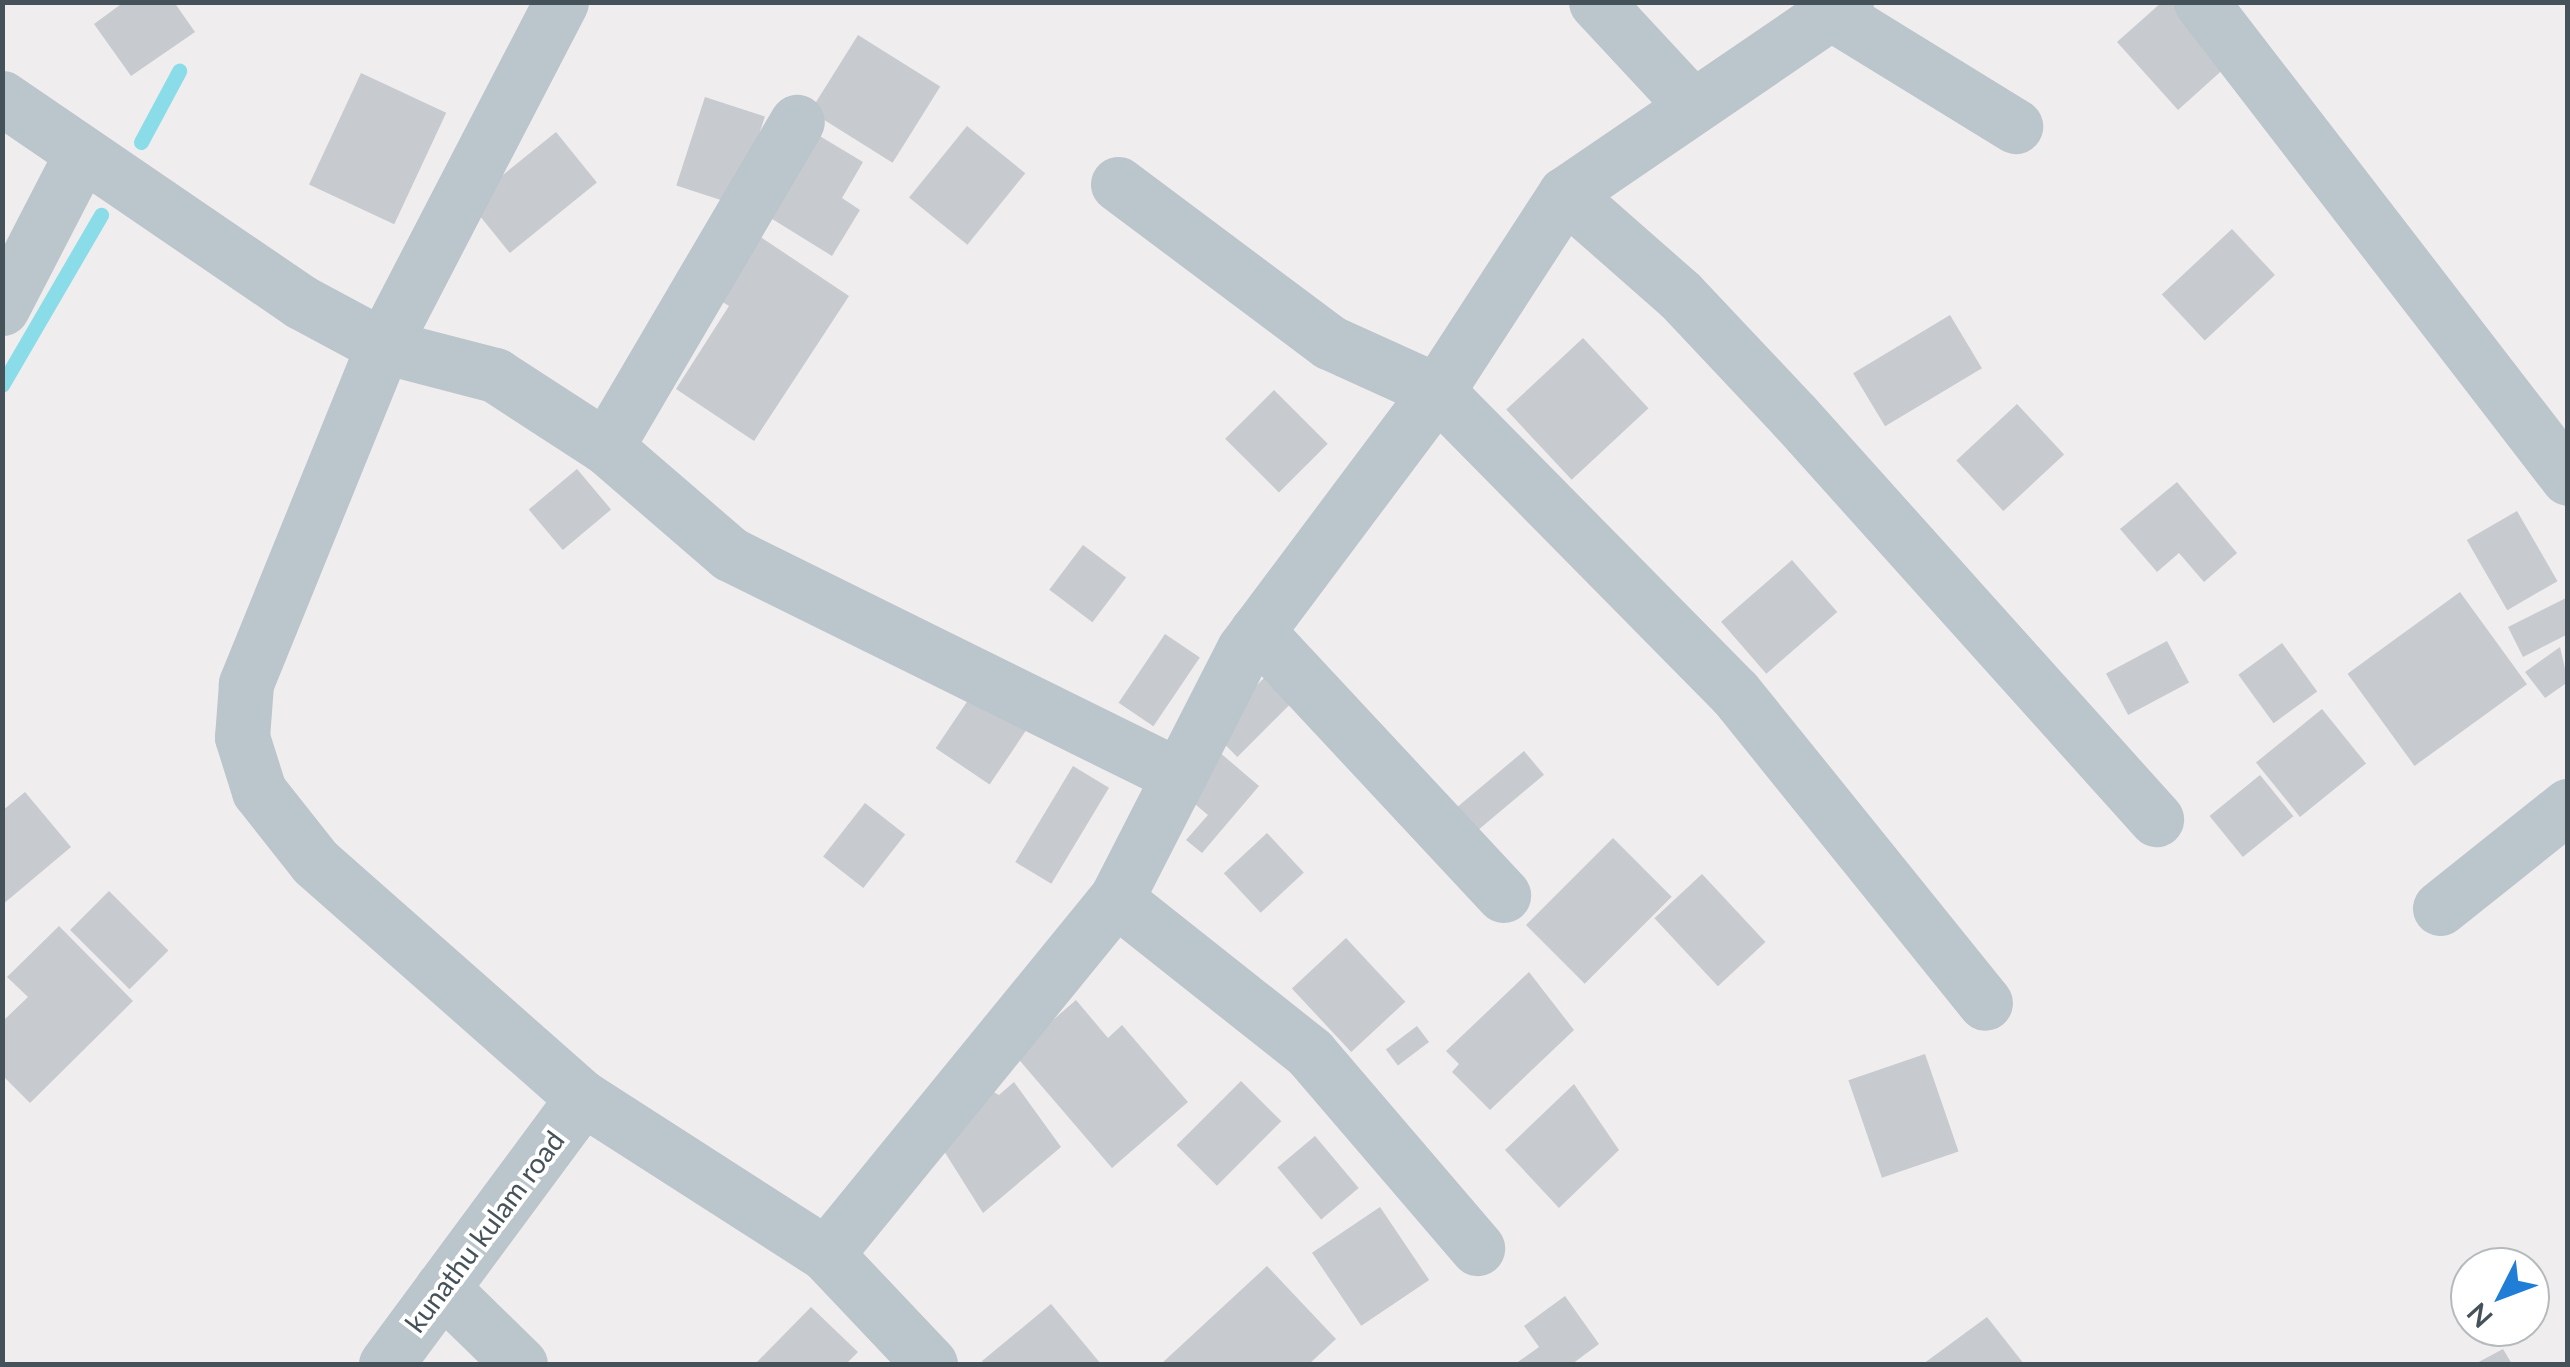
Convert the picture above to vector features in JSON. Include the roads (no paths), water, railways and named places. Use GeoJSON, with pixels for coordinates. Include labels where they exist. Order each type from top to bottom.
{"type":"FeatureCollection","features":[{"type":"Feature","properties":{"kind":"street"},"geometry":{"type":"LineString","coordinates":[[560,2],[383,346],[246,684],[242,737],[258,791],[315,862],[583,1098],[826,1254],[930,1364]]}},
{"type":"Feature","properties":{"kind":"street"},"geometry":{"type":"LineString","coordinates":[[1596,2],[1689,102]]}},
{"type":"Feature","properties":{"kind":"street"},"geometry":{"type":"LineString","coordinates":[[2201,2],[2568,478]]}},
{"type":"Feature","properties":{"kind":"street"},"geometry":{"type":"LineString","coordinates":[[826,1254],[1116,899],[1176,774],[1257,631],[1437,391],[1565,194],[1689,102],[1840,8],[2014,126]]}},
{"type":"Feature","properties":{"kind":"street"},"geometry":{"type":"LineString","coordinates":[[2,98],[383,346],[496,375],[606,446],[730,554],[1176,774]]}},
{"type":"Feature","properties":{"kind":"street"},"geometry":{"type":"LineString","coordinates":[[606,446],[796,122]]}},
{"type":"Feature","properties":{"kind":"street"},"geometry":{"type":"LineString","coordinates":[[2,308],[82,153]]}},
{"type":"Feature","properties":{"kind":"street"},"geometry":{"type":"LineString","coordinates":[[1118,184],[1330,342],[1437,391],[1735,693],[1985,1003]]}},
{"type":"Feature","properties":{"kind":"street"},"geometry":{"type":"LineString","coordinates":[[1565,194],[1744,362],[2156,818]]}},
{"type":"Feature","properties":{"kind":"street"},"geometry":{"type":"LineString","coordinates":[[1257,631],[1503,895]]}},
{"type":"Feature","properties":{"kind":"street"},"geometry":{"type":"LineString","coordinates":[[2440,908],[2568,806]]}},
{"type":"Feature","properties":{"kind":"street"},"geometry":{"type":"LineString","coordinates":[[1116,899],[1310,1053],[1477,1248]]}},
{"type":"Feature","properties":{"kind":"street","name":"kunathu kulam road"},"geometry":{"type":"LineString","coordinates":[[386,1364],[583,1098]]}},
{"type":"Feature","properties":{"kind":"street"},"geometry":{"type":"LineString","coordinates":[[442,1288],[520,1364]]}},
{"type":"Feature","properties":{"kind":"waterway"},"geometry":{"type":"LineString","coordinates":[[141,142],[179,71]]}},
{"type":"Feature","properties":{"kind":"waterway"},"geometry":{"type":"LineString","coordinates":[[2,385],[101,215]]}}]}
